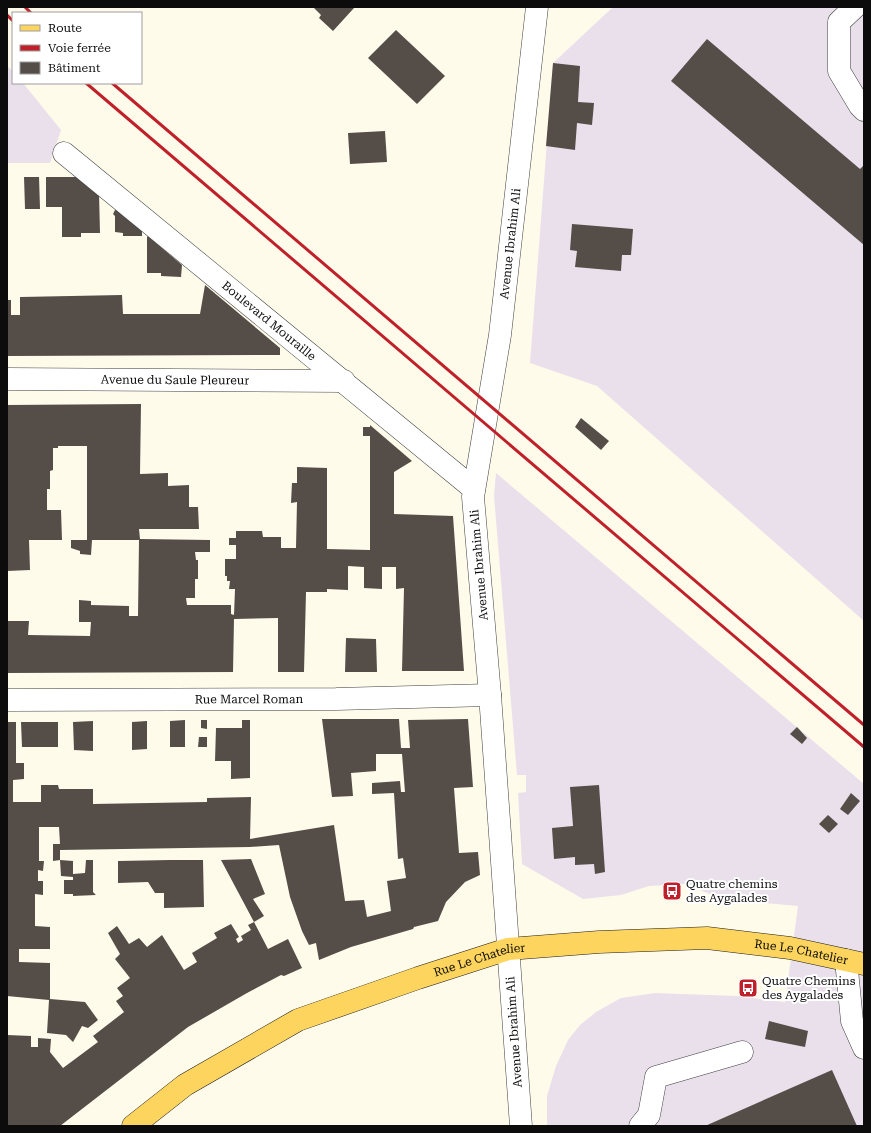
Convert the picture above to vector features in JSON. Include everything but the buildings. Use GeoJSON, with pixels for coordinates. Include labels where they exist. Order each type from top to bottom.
{"type":"FeatureCollection","features":[{"type":"Feature","properties":{"kind":"main road","name":"Rue Le Chatelier"},"geometry":{"type":"LineString","coordinates":[[133,1126],[185,1085],[298,1020],[418,978],[508,949],[599,942],[706,938],[790,948],[855,962]]}},
{"type":"Feature","properties":{"kind":"street","name":"Avenue Ibrahim Ali"},"geometry":{"type":"LineString","coordinates":[[521,1126],[474,489],[500,335],[537,7]]}},
{"type":"Feature","properties":{"kind":"street"},"geometry":{"type":"LineString","coordinates":[[855,7],[839,22],[839,70],[860,106],[864,110]]}},
{"type":"Feature","properties":{"kind":"street","name":"Boulevard Mouraille"},"geometry":{"type":"LineString","coordinates":[[64,153],[474,489]]}},
{"type":"Feature","properties":{"kind":"street","name":"Avenue du Saule Pleureur"},"geometry":{"type":"LineString","coordinates":[[7,379],[344,381]]}},
{"type":"Feature","properties":{"kind":"street","name":"Rue Marcel Roman"},"geometry":{"type":"LineString","coordinates":[[7,700],[328,699],[490,695]]}},
{"type":"Feature","properties":{"kind":"street"},"geometry":{"type":"LineString","coordinates":[[855,962],[852,1021],[864,1048]]}},
{"type":"Feature","properties":{"kind":"street"},"geometry":{"type":"LineString","coordinates":[[640,1126],[649,1115],[656,1077],[742,1052]]}},
{"type":"Feature","properties":{"kind":"shaded area"},"geometry":{"type":"Polygon","coordinates":[[[613,7],[864,7],[864,621],[597,386],[530,363],[553,63],[613,7]]]}},
{"type":"Feature","properties":{"kind":"shaded area"},"geometry":{"type":"Polygon","coordinates":[[[7,66],[12,70],[12,84],[24,84],[61,130],[50,163],[7,163],[7,66]]]}},
{"type":"Feature","properties":{"kind":"shaded area"},"geometry":{"type":"Polygon","coordinates":[[[496,473],[864,784],[864,1126],[547,1126],[547,1096],[556,1066],[568,1040],[580,1025],[596,1012],[621,998],[655,993],[737,996],[785,1002],[798,906],[722,899],[685,884],[649,886],[621,895],[583,899],[522,864],[518,793],[526,792],[526,775],[517,775],[494,496],[496,473]]]}},
{"type":"Feature","properties":{"kind":"railway"},"geometry":{"type":"LineString","coordinates":[[25,7],[30,12]]}},
{"type":"Feature","properties":{"kind":"railway"},"geometry":{"type":"LineString","coordinates":[[7,15],[12,20]]}},
{"type":"Feature","properties":{"kind":"railway"},"geometry":{"type":"LineString","coordinates":[[87,84],[864,747]]}},
{"type":"Feature","properties":{"kind":"railway"},"geometry":{"type":"LineString","coordinates":[[113,84],[864,725]]}},
{"type":"Feature","properties":{"kind":"place","name":"Quatre chemins des Aygalades"},"geometry":{"type":"Point","coordinates":[672,891]}},
{"type":"Feature","properties":{"kind":"place","name":"Quatre Chemins des Aygalades"},"geometry":{"type":"Point","coordinates":[748,988]}}]}
